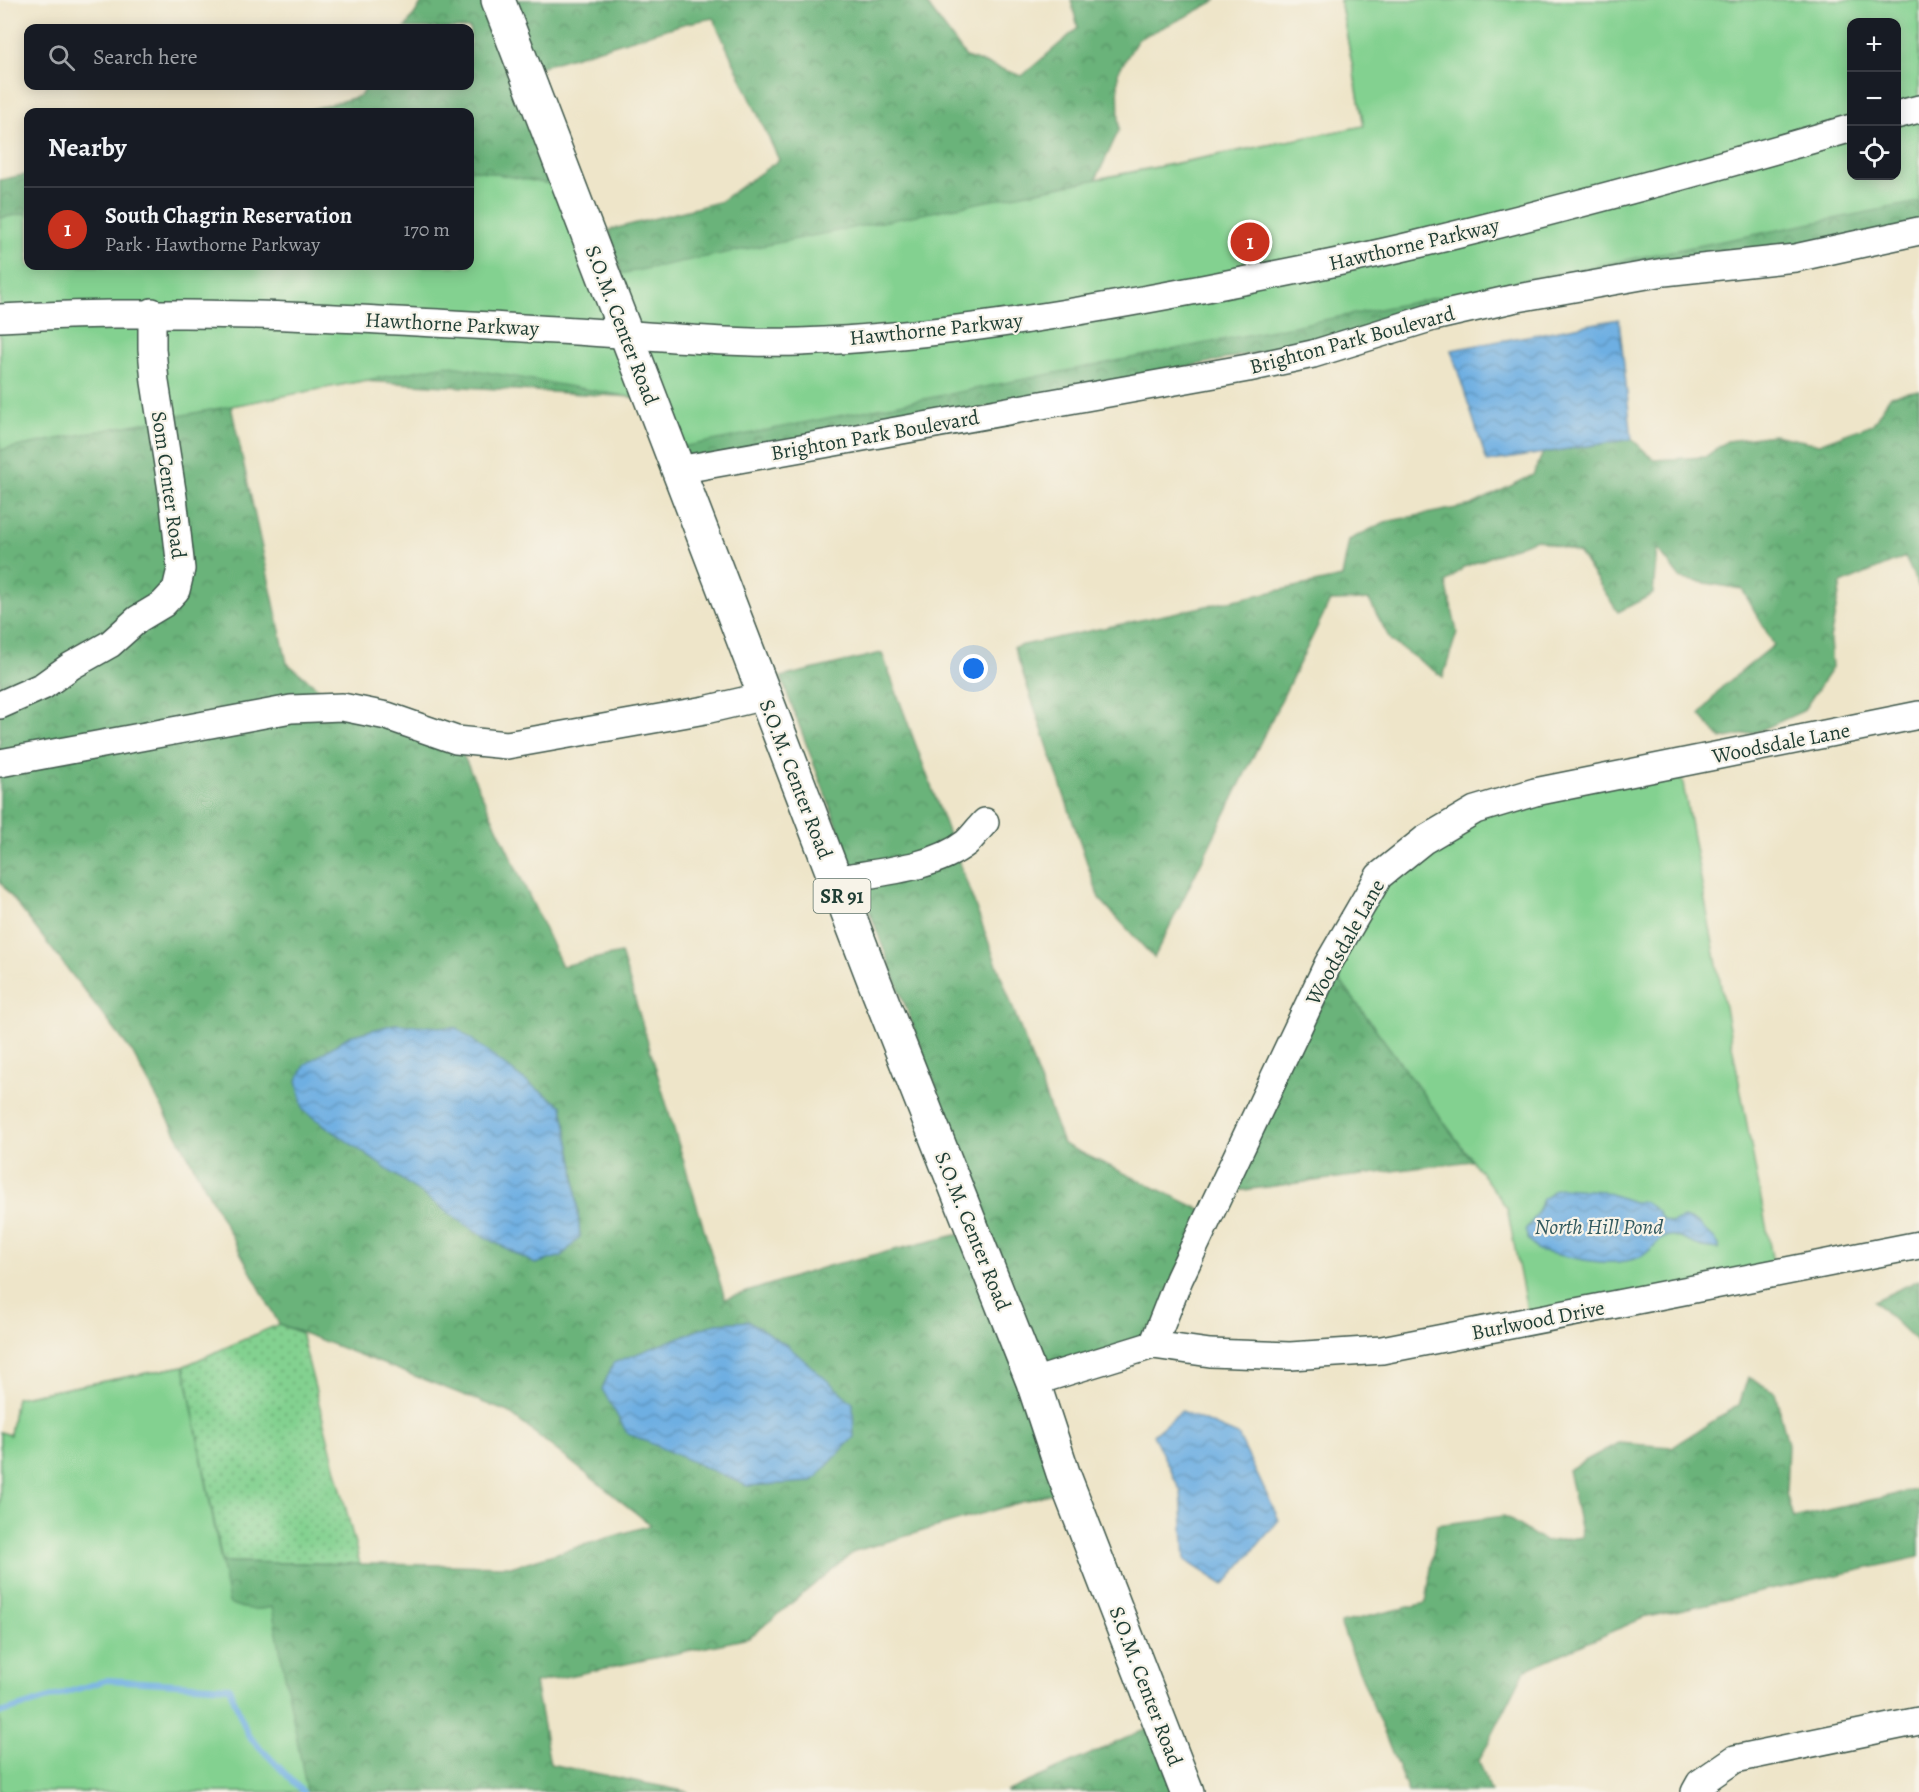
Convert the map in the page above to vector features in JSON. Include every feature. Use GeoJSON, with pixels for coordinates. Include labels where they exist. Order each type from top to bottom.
{"type":"FeatureCollection","features":[{"type":"Feature","properties":{"kind":"main road","name":"S.O.M. Center Road"},"geometry":{"type":"LineString","coordinates":[[498,0],[835,880],[1033,1382],[1063,1473],[1187,1792]]}},
{"type":"Feature","properties":{"kind":"street"},"geometry":{"type":"LineString","coordinates":[[1901,114],[1919,109]]}},
{"type":"Feature","properties":{"kind":"street","name":"Hawthorne Parkway"},"geometry":{"type":"LineString","coordinates":[[0,318],[152,312],[309,316],[718,341],[793,342],[932,333],[1083,310],[1280,274],[1411,246],[1581,203],[1847,129]]}},
{"type":"Feature","properties":{"kind":"street","name":"Brighton Park Boulevard"},"geometry":{"type":"LineString","coordinates":[[678,470],[1248,368],[1313,354],[1433,317],[1512,300],[1664,272],[1795,258],[1919,231]]}},
{"type":"Feature","properties":{"kind":"street","name":"Som Center Road"},"geometry":{"type":"LineString","coordinates":[[0,705],[43,686],[71,666],[110,644],[138,619],[163,604],[176,590],[181,569],[173,497],[155,382],[152,312]]}},
{"type":"Feature","properties":{"kind":"street"},"geometry":{"type":"LineString","coordinates":[[0,764],[291,709],[342,707],[387,716],[456,740],[507,744],[705,710],[765,696]]}},
{"type":"Feature","properties":{"kind":"street","name":"Woodsdale Lane"},"geometry":{"type":"LineString","coordinates":[[1153,1345],[1179,1279],[1328,964],[1379,876],[1434,834],[1475,810],[1535,792],[1919,715]]}},
{"type":"Feature","properties":{"kind":"street"},"geometry":{"type":"LineString","coordinates":[[835,880],[922,863],[950,853],[967,842],[984,822]]}},
{"type":"Feature","properties":{"kind":"street","name":"Burlwood Drive"},"geometry":{"type":"LineString","coordinates":[[1153,1345],[1210,1353],[1282,1355],[1382,1350],[1919,1245]]}},
{"type":"Feature","properties":{"kind":"street"},"geometry":{"type":"LineString","coordinates":[[1033,1382],[1153,1345]]}},
{"type":"Feature","properties":{"kind":"street"},"geometry":{"type":"LineString","coordinates":[[1695,1792],[1700,1783],[1735,1759],[1919,1721]]}},
{"type":"Feature","properties":{"kind":"green space"},"geometry":{"type":"Polygon","coordinates":[[[424,0],[924,0],[966,57],[1022,76],[1078,28],[1071,0],[1217,0],[1138,39],[1118,72],[1119,130],[1096,179],[1364,126],[1340,0],[1919,0],[1919,231],[1433,317],[678,470],[650,398],[362,381],[231,406],[287,663],[342,707],[456,740],[562,966],[621,953],[725,1299],[828,1266],[973,1231],[1069,1488],[855,1551],[749,1638],[535,1683],[550,1764],[689,1792],[0,1792],[0,1432],[10,1435],[16,1398],[184,1366],[222,1562],[514,1566],[651,1525],[508,1412],[279,1324],[132,1052],[0,882],[0,180],[24,175],[24,270],[474,270],[474,108],[316,108],[360,96],[364,90],[474,90],[474,24],[408,24],[424,0]],[[713,18],[683,24],[526,71],[604,278],[621,273],[609,230],[719,202],[779,160],[713,18]],[[521,1078],[580,1237],[574,1167],[562,1106],[521,1078]],[[749,1322],[716,1323],[788,1346],[749,1322]]]}},
{"type":"Feature","properties":{"kind":"green space"},"geometry":{"type":"Polygon","coordinates":[[[1340,0],[1919,0],[1919,202],[672,449],[653,401],[446,365],[0,450],[0,218],[24,214],[24,270],[474,270],[474,170],[571,188],[605,277],[1364,126],[1340,0]]]}},
{"type":"Feature","properties":{"kind":"green space"},"geometry":{"type":"Polygon","coordinates":[[[1919,390],[1919,588],[1905,557],[1841,584],[1830,639],[1832,668],[1803,711],[1757,732],[1721,739],[1700,715],[1721,688],[1774,645],[1742,589],[1681,579],[1657,548],[1653,594],[1618,612],[1579,553],[1536,539],[1464,567],[1446,583],[1457,632],[1443,677],[1391,641],[1369,600],[1330,601],[1154,958],[1099,898],[1014,647],[1342,577],[1349,540],[1385,522],[1472,505],[1533,475],[1543,453],[1632,439],[1654,460],[1705,457],[1727,441],[1774,435],[1819,444],[1873,424],[1890,396],[1919,390]]]}},
{"type":"Feature","properties":{"kind":"green space"},"geometry":{"type":"Polygon","coordinates":[[[882,653],[1063,1144],[1210,1214],[1153,1345],[1046,1378],[781,677],[882,653]]]}},
{"type":"Feature","properties":{"kind":"green space"},"geometry":{"type":"Polygon","coordinates":[[[1679,763],[1775,1273],[1529,1321],[1507,1208],[1328,964],[1379,876],[1475,810],[1679,763]]]}},
{"type":"Feature","properties":{"kind":"green space"},"geometry":{"type":"Polygon","coordinates":[[[1328,964],[1472,1161],[1220,1193],[1328,964]]]}},
{"type":"Feature","properties":{"kind":"green space"},"geometry":{"type":"Polygon","coordinates":[[[1919,1280],[1919,1344],[1874,1301],[1919,1280]]]}},
{"type":"Feature","properties":{"kind":"green space"},"geometry":{"type":"Polygon","coordinates":[[[279,1324],[301,1333],[360,1564],[221,1562],[184,1366],[279,1324]]]}},
{"type":"Feature","properties":{"kind":"green space"},"geometry":{"type":"Polygon","coordinates":[[[184,1366],[229,1603],[250,1609],[272,1607],[307,1792],[0,1792],[0,1432],[10,1435],[16,1398],[184,1366]]]}},
{"type":"Feature","properties":{"kind":"green space"},"geometry":{"type":"Polygon","coordinates":[[[1748,1377],[1775,1392],[1788,1444],[1786,1493],[1793,1518],[1919,1489],[1919,1557],[1643,1618],[1525,1670],[1479,1761],[1491,1792],[1408,1792],[1340,1623],[1426,1603],[1437,1525],[1504,1516],[1545,1542],[1582,1537],[1568,1470],[1618,1443],[1672,1447],[1739,1405],[1748,1377]]]}},
{"type":"Feature","properties":{"kind":"green space"},"geometry":{"type":"Polygon","coordinates":[[[1160,1723],[1187,1792],[1006,1792],[1160,1723]]]}},
{"type":"Feature","properties":{"kind":"water"},"geometry":{"type":"Polygon","coordinates":[[[1619,319],[1632,439],[1487,462],[1451,350],[1619,319]]]}},
{"type":"Feature","properties":{"kind":"water"},"geometry":{"type":"Polygon","coordinates":[[[395,1024],[457,1028],[521,1078],[562,1106],[574,1167],[580,1237],[562,1256],[535,1264],[476,1232],[303,1110],[297,1080],[306,1064],[349,1036],[395,1024]]]}},
{"type":"Feature","properties":{"kind":"water","name":"North Hill Pond"},"geometry":{"type":"Polygon","coordinates":[[[1560,1188],[1602,1191],[1633,1202],[1645,1202],[1657,1211],[1663,1220],[1671,1223],[1684,1218],[1697,1223],[1714,1239],[1719,1249],[1700,1246],[1669,1236],[1660,1240],[1644,1255],[1628,1261],[1589,1261],[1538,1251],[1528,1239],[1525,1230],[1536,1216],[1543,1199],[1553,1190],[1560,1188]]]}},
{"type":"Feature","properties":{"kind":"water"},"geometry":{"type":"Polygon","coordinates":[[[749,1321],[788,1346],[853,1403],[854,1437],[812,1482],[747,1486],[627,1433],[602,1389],[613,1363],[716,1323],[749,1321]]]}},
{"type":"Feature","properties":{"kind":"water"},"geometry":{"type":"Polygon","coordinates":[[[1181,1411],[1238,1435],[1279,1520],[1224,1585],[1185,1560],[1181,1492],[1153,1435],[1181,1411]]]}},
{"type":"Feature","properties":{"kind":"waterway"},"geometry":{"type":"LineString","coordinates":[[0,1713],[107,1680],[229,1687],[248,1735],[303,1792]]}},
{"type":"Feature","properties":{"kind":"place","name":"South Chagrin Reservation"},"geometry":{"type":"Point","coordinates":[1250,242]}}]}
